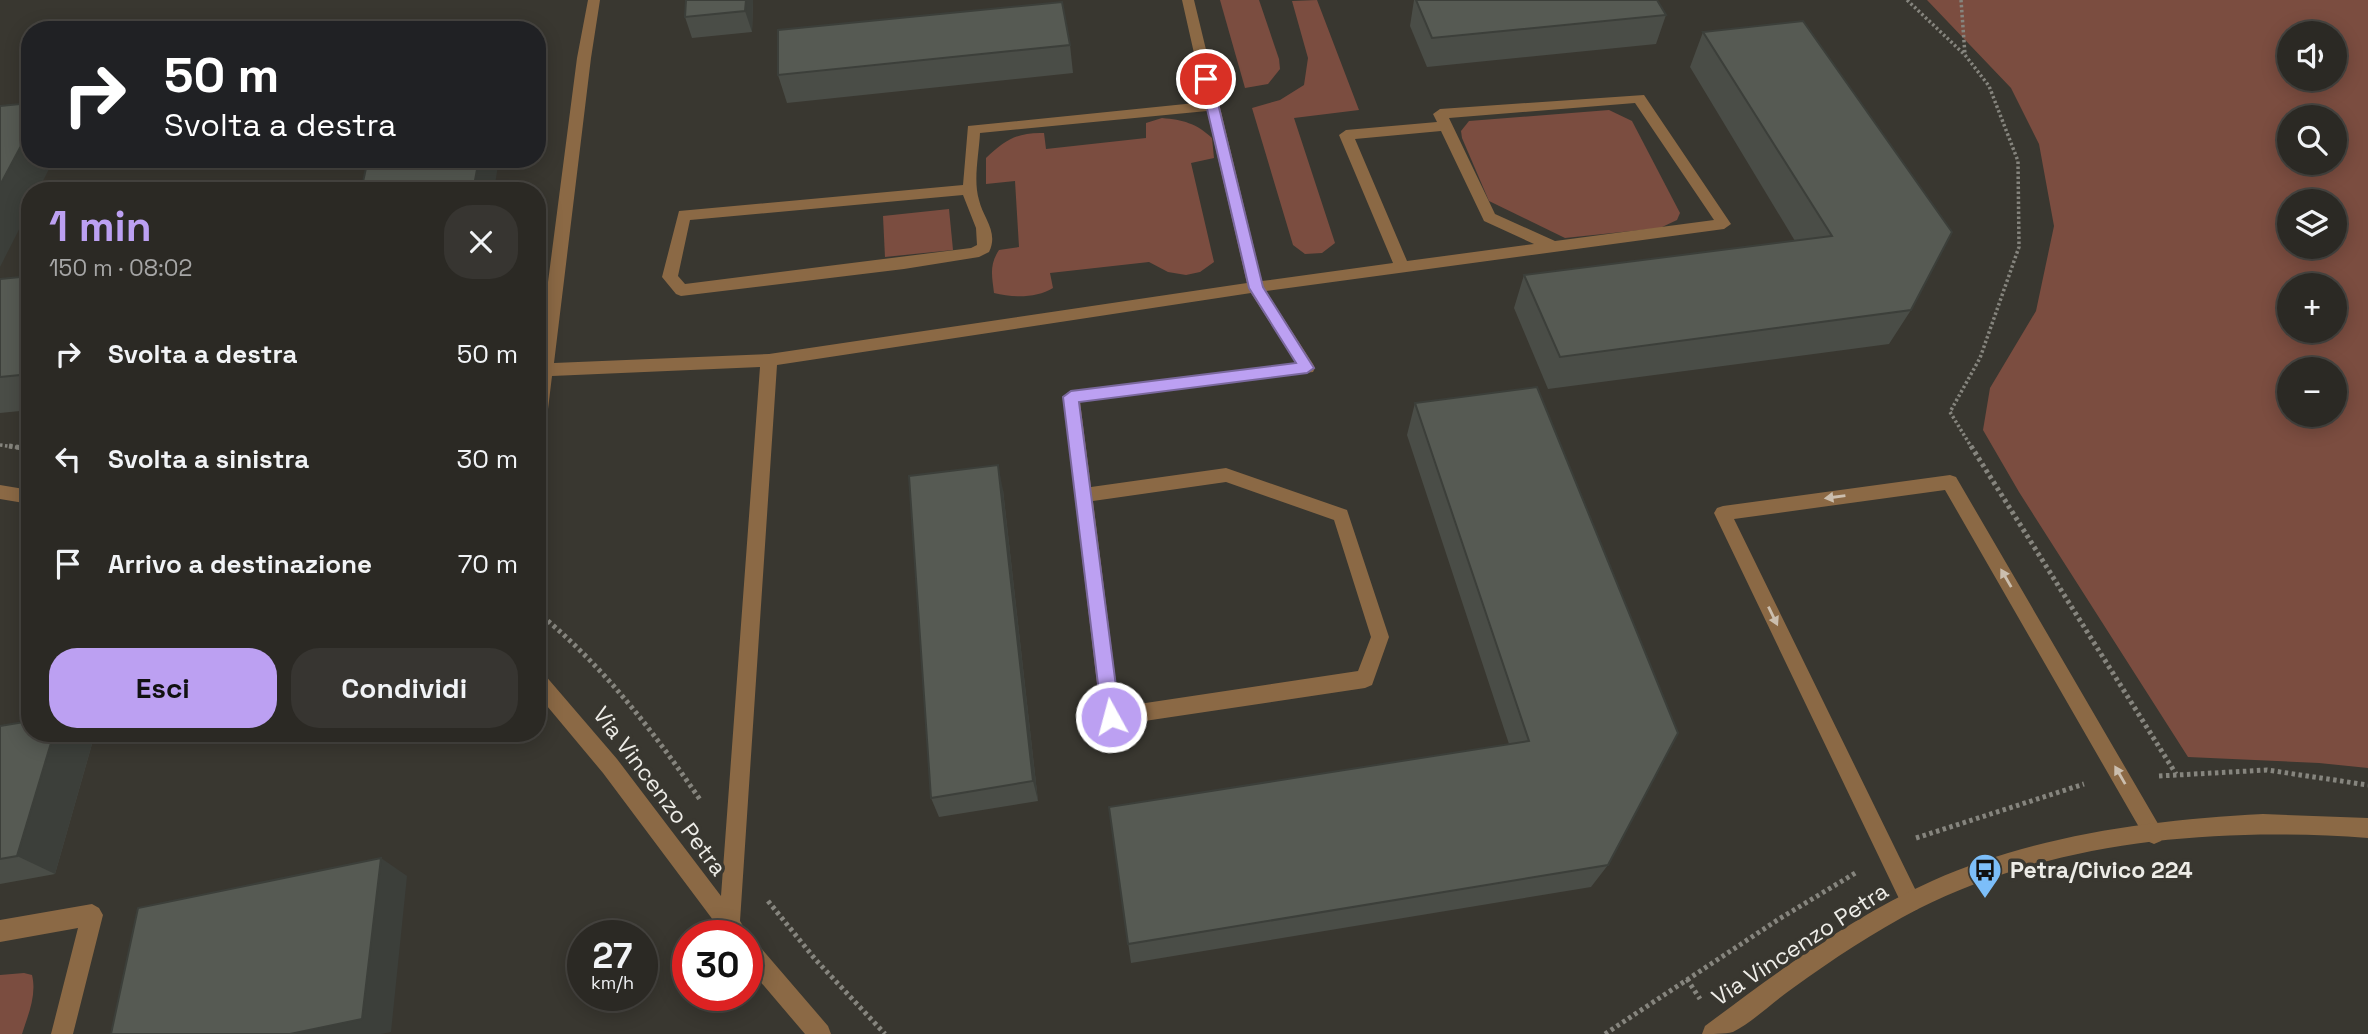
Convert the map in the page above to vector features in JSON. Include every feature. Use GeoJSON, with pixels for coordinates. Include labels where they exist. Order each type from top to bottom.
{"type":"FeatureCollection","features":[{"type":"Feature","properties":{"kind":"street"},"geometry":{"type":"LineString","coordinates":[[546,362],[584,58],[594,0]]}},
{"type":"Feature","properties":{"kind":"street"},"geometry":{"type":"LineString","coordinates":[[1083,495],[1226,475],[1341,516],[1380,637],[1365,679],[1111,717],[1083,495],[1071,397],[1307,368],[1256,288],[1188,0]]}},
{"type":"Feature","properties":{"kind":"street"},"geometry":{"type":"LineString","coordinates":[[546,370],[769,360],[1402,267],[1554,247],[1724,224],[1639,97],[1440,114],[1489,217],[1554,247]]}},
{"type":"Feature","properties":{"kind":"street"},"geometry":{"type":"LineString","coordinates":[[970,189],[684,215],[670,277],[681,290],[904,264],[974,253],[984,248],[986,235],[985,223],[970,199],[973,129],[1213,106]]}},
{"type":"Feature","properties":{"kind":"street"},"geometry":{"type":"LineString","coordinates":[[1402,267],[1346,135],[1445,126]]}},
{"type":"Feature","properties":{"kind":"street"},"geometry":{"type":"LineString","coordinates":[[735,920],[769,360]]}},
{"type":"Feature","properties":{"kind":"street"},"geometry":{"type":"LineString","coordinates":[[1911,902],[1723,513],[1950,482],[2154,834]]}},
{"type":"Feature","properties":{"kind":"street"},"geometry":{"type":"LineString","coordinates":[[0,492],[21,496]]}},
{"type":"Feature","properties":{"kind":"street","name":"Via Vincenzo Petra"},"geometry":{"type":"LineString","coordinates":[[546,691],[610,766],[726,920]]}},
{"type":"Feature","properties":{"kind":"street","name":"Via Vincenzo Petra"},"geometry":{"type":"LineString","coordinates":[[1713,1034],[1844,941],[1911,902],[1973,875],[2039,854],[2154,834],[2239,825],[2310,824],[2368,828]]}},
{"type":"Feature","properties":{"kind":"street"},"geometry":{"type":"LineString","coordinates":[[0,931],[92,915],[62,1034]]}},
{"type":"Feature","properties":{"kind":"street"},"geometry":{"type":"LineString","coordinates":[[763,967],[820,1034]]}},
{"type":"Feature","properties":{"kind":"path"},"geometry":{"type":"LineString","coordinates":[[1907,0],[1965,55],[1989,86],[2018,161],[2020,247],[1980,358],[1950,412],[2176,774],[2267,770],[2368,785]]}},
{"type":"Feature","properties":{"kind":"path"},"geometry":{"type":"LineString","coordinates":[[1961,0],[1965,55]]}},
{"type":"Feature","properties":{"kind":"path"},"geometry":{"type":"LineString","coordinates":[[0,445],[21,448]]}},
{"type":"Feature","properties":{"kind":"shaded area"},"geometry":{"type":"Polygon","coordinates":[[[1220,0],[1259,0],[1279,59],[1280,69],[1268,84],[1245,88],[1220,0]]]}},
{"type":"Feature","properties":{"kind":"shaded area"},"geometry":{"type":"Polygon","coordinates":[[[1317,0],[1359,110],[1294,118],[1335,243],[1322,253],[1305,254],[1293,245],[1252,108],[1280,100],[1304,85],[1308,58],[1292,1],[1317,0]]]}},
{"type":"Feature","properties":{"kind":"shaded area"},"geometry":{"type":"Polygon","coordinates":[[[1927,0],[2368,0],[2368,768],[2188,757],[2019,492],[1983,430],[1990,388],[2036,311],[2054,226],[2039,144],[2011,88],[1927,0]]]}},
{"type":"Feature","properties":{"kind":"shaded area"},"geometry":{"type":"Polygon","coordinates":[[[1609,110],[1632,121],[1680,213],[1677,220],[1660,228],[1565,238],[1489,201],[1462,138],[1461,131],[1469,121],[1609,110]]]}},
{"type":"Feature","properties":{"kind":"shaded area"},"geometry":{"type":"Polygon","coordinates":[[[1162,118],[1189,123],[1212,138],[1214,158],[1191,163],[1214,262],[1200,272],[1186,275],[1168,272],[1149,262],[1050,273],[1053,288],[1040,294],[1009,296],[994,293],[992,271],[996,255],[999,250],[1019,247],[1015,181],[986,184],[986,158],[999,146],[1027,134],[1044,133],[1046,149],[1146,138],[1146,123],[1162,118]]]}},
{"type":"Feature","properties":{"kind":"shaded area"},"geometry":{"type":"Polygon","coordinates":[[[949,209],[953,250],[885,257],[883,216],[949,209]]]}},
{"type":"Feature","properties":{"kind":"shaded area"},"geometry":{"type":"Polygon","coordinates":[[[0,975],[32,975],[33,990],[22,1034],[0,1034],[0,975]]]}},
{"type":"Feature","properties":{"kind":"building"},"geometry":{"type":"Polygon","coordinates":[[[686,0],[746,0],[745,11],[685,17],[686,0]]]}},
{"type":"Feature","properties":{"kind":"building"},"geometry":{"type":"Polygon","coordinates":[[[1416,0],[1657,0],[1666,15],[1432,38],[1416,0]]]}},
{"type":"Feature","properties":{"kind":"building"},"geometry":{"type":"Polygon","coordinates":[[[1062,2],[1070,45],[778,75],[778,30],[1062,2]]]}},
{"type":"Feature","properties":{"kind":"building"},"geometry":{"type":"Polygon","coordinates":[[[1803,21],[1952,232],[1911,310],[1560,357],[1524,275],[1832,236],[1703,32],[1803,21]]]}},
{"type":"Feature","properties":{"kind":"building"},"geometry":{"type":"Polygon","coordinates":[[[21,104],[21,146],[0,185],[0,106],[21,104]]]}},
{"type":"Feature","properties":{"kind":"building"},"geometry":{"type":"Polygon","coordinates":[[[366,168],[477,168],[475,182],[363,182],[366,168]]]}},
{"type":"Feature","properties":{"kind":"building"},"geometry":{"type":"Polygon","coordinates":[[[21,277],[21,375],[0,377],[0,279],[21,277]]]}},
{"type":"Feature","properties":{"kind":"building"},"geometry":{"type":"Polygon","coordinates":[[[1537,387],[1678,733],[1608,865],[1128,944],[1109,807],[1529,741],[1415,403],[1537,387]]]}},
{"type":"Feature","properties":{"kind":"building"},"geometry":{"type":"Polygon","coordinates":[[[998,465],[1033,781],[931,798],[909,476],[998,465]]]}},
{"type":"Feature","properties":{"kind":"building"},"geometry":{"type":"Polygon","coordinates":[[[21,722],[21,742],[51,742],[17,856],[0,859],[0,726],[21,722]]]}},
{"type":"Feature","properties":{"kind":"building"},"geometry":{"type":"Polygon","coordinates":[[[381,858],[362,1019],[290,1034],[111,1034],[138,908],[381,858]]]}},
{"type":"Feature","properties":{"kind":"place","name":"Petra/Civico 224"},"geometry":{"type":"Point","coordinates":[1985,900]}},
{"type":"Feature","properties":{"kind":"route"},"geometry":{"type":"LineString","coordinates":[[1111,717],[1071,397],[1307,368],[1256,288],[1206,79]]}}]}
